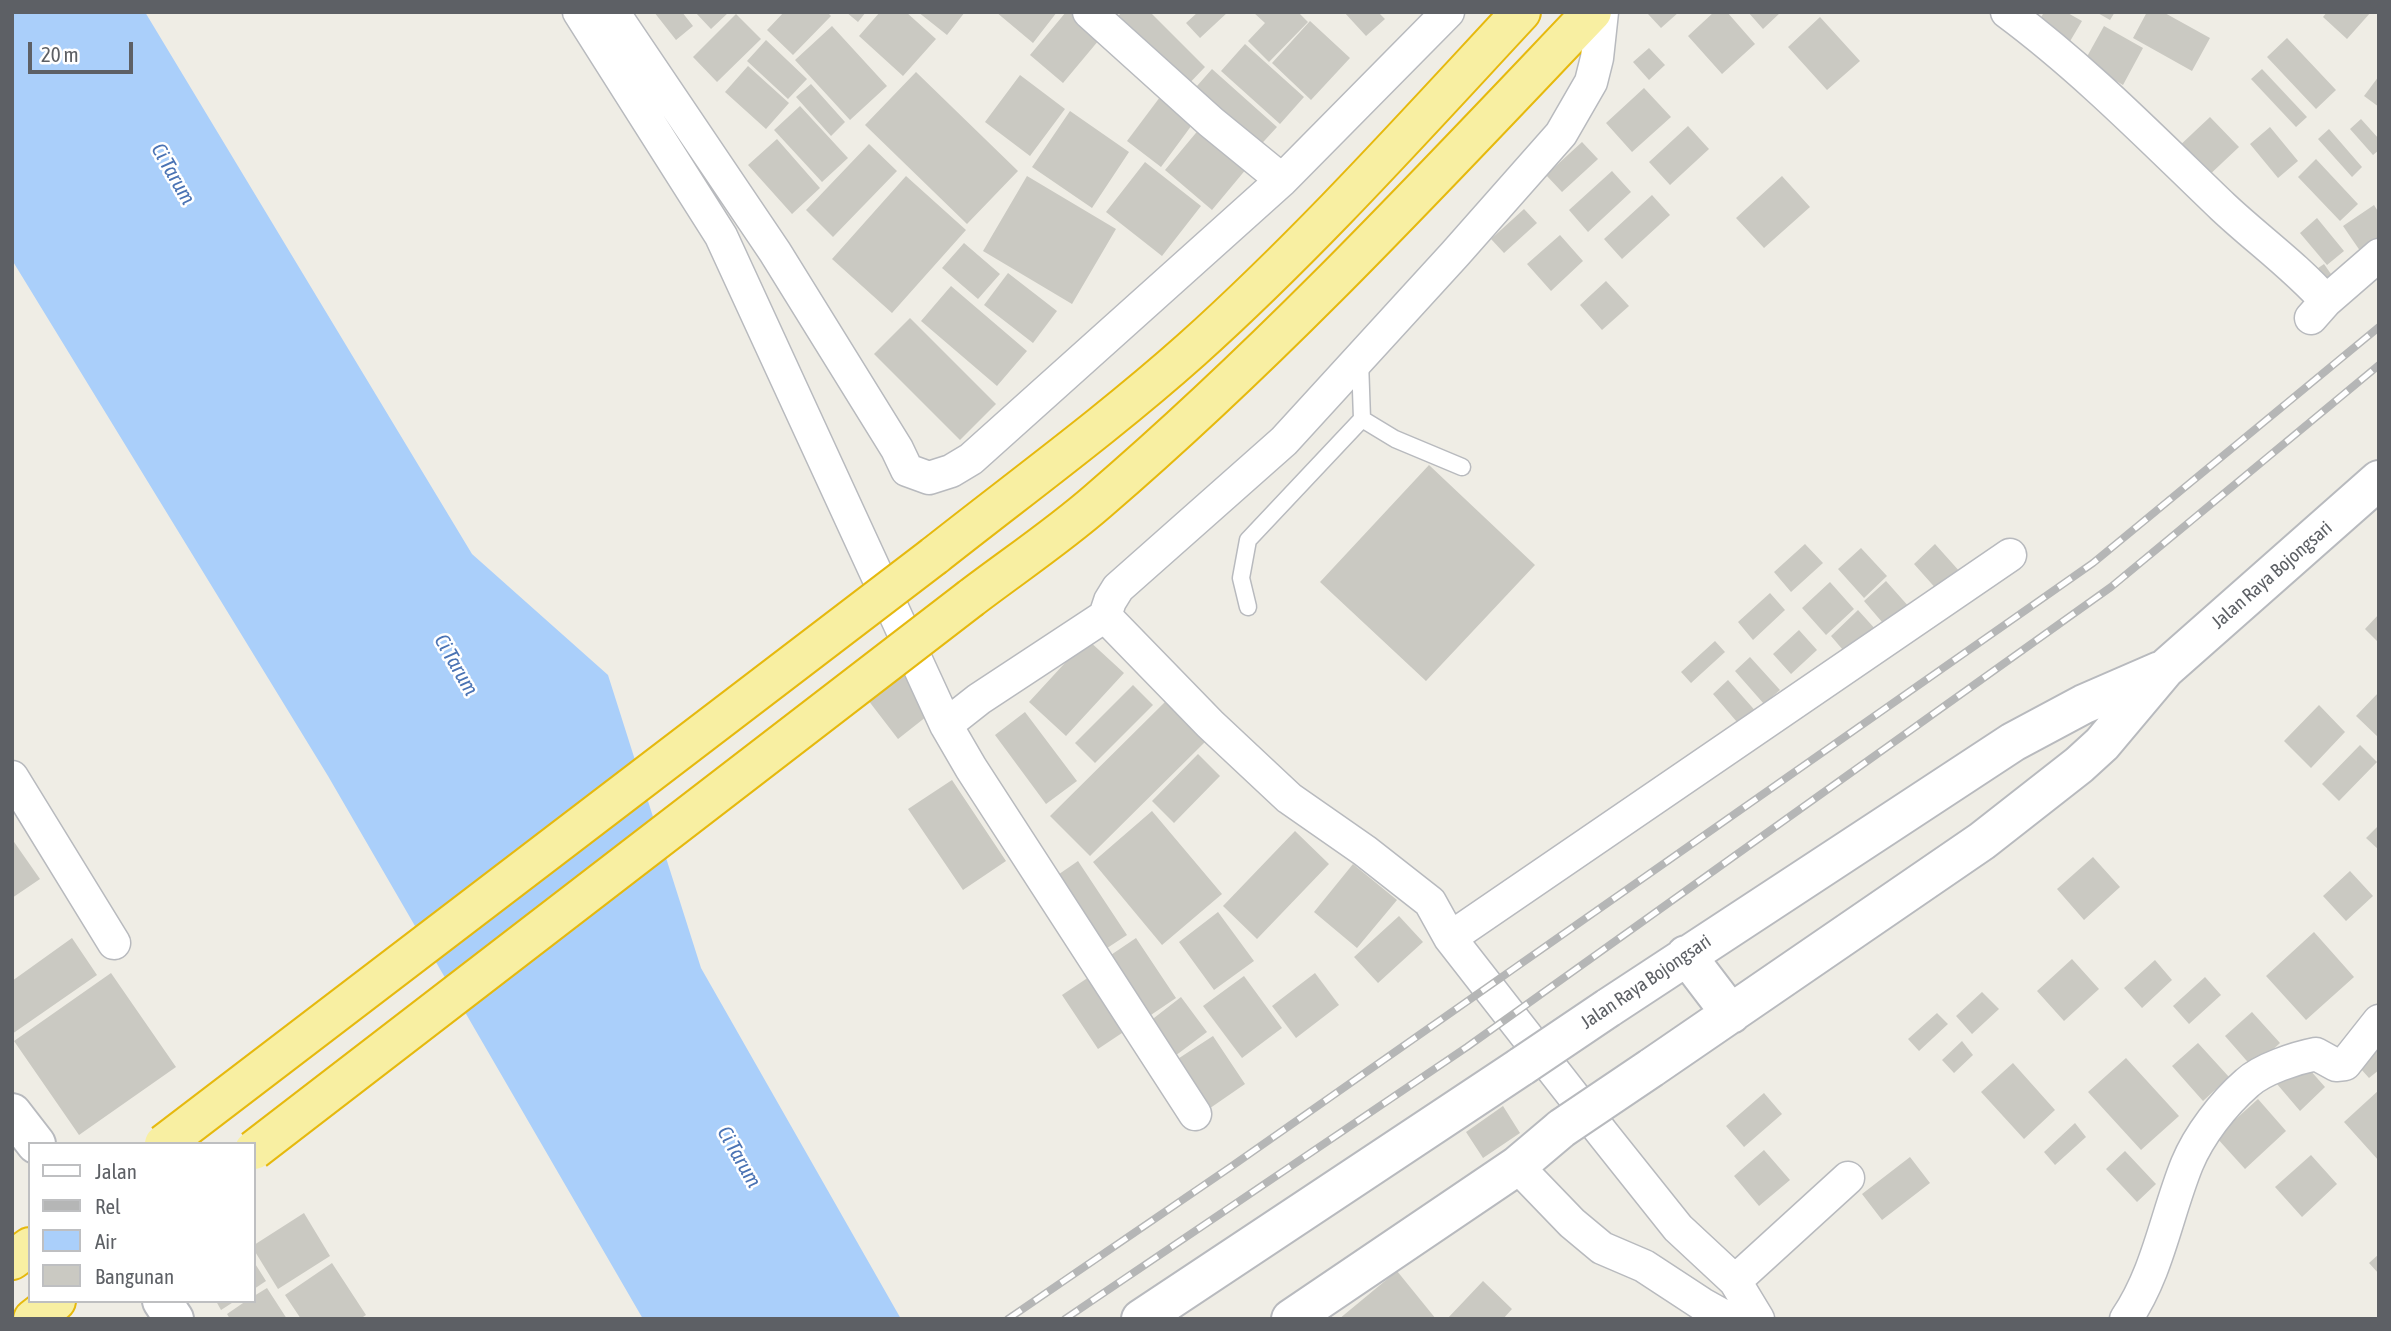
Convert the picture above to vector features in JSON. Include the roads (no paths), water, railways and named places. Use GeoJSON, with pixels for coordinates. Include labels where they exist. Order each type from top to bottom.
{"type":"FeatureCollection","features":[{"type":"Feature","properties":{"kind":"highway"},"geometry":{"type":"LineString","coordinates":[[167,1142],[934,556],[1191,350],[1325,222],[1521,12]]}},
{"type":"Feature","properties":{"kind":"highway"},"geometry":{"type":"LineString","coordinates":[[256,1148],[1096,503],[1299,315],[1592,12]]}},
{"type":"Feature","properties":{"kind":"highway"},"geometry":{"type":"LineString","coordinates":[[12,1260],[28,1248]]}},
{"type":"Feature","properties":{"kind":"highway"},"geometry":{"type":"LineString","coordinates":[[33,1319],[53,1303]]}},
{"type":"Feature","properties":{"kind":"street"},"geometry":{"type":"LineString","coordinates":[[579,12],[721,236],[946,725],[971,768],[1195,1114]]}},
{"type":"Feature","properties":{"kind":"street"},"geometry":{"type":"LineString","coordinates":[[613,12],[775,252],[897,449],[907,470],[929,478],[951,471],[971,459],[1282,180],[1448,12]]}},
{"type":"Feature","properties":{"kind":"street"},"geometry":{"type":"LineString","coordinates":[[1089,12],[1211,122],[1282,180]]}},
{"type":"Feature","properties":{"kind":"street"},"geometry":{"type":"LineString","coordinates":[[946,725],[979,699],[1105,616],[1118,588],[1284,441],[1561,134],[1591,82],[1597,58],[1602,12]]}},
{"type":"Feature","properties":{"kind":"street"},"geometry":{"type":"LineString","coordinates":[[2007,12],[2053,46],[2240,223],[2309,282],[2318,310],[2379,256]]}},
{"type":"Feature","properties":{"kind":"street","name":"Jalan Raya Bojongsari"},"geometry":{"type":"LineString","coordinates":[[1291,1319],[1517,1166],[1562,1128],[1982,841],[2079,765],[2102,744],[2165,669],[2379,480]]}},
{"type":"Feature","properties":{"kind":"street"},"geometry":{"type":"LineString","coordinates":[[1450,938],[2010,555]]}},
{"type":"Feature","properties":{"kind":"street"},"geometry":{"type":"LineString","coordinates":[[1105,616],[1210,724],[1289,798],[1365,850],[1430,902],[1450,938],[1678,1228],[1735,1281],[1758,1319]]}},
{"type":"Feature","properties":{"kind":"street","name":"Jalan Raya Bojongsari"},"geometry":{"type":"LineString","coordinates":[[1141,1319],[1686,955],[2013,742],[2084,704],[2165,669]]}},
{"type":"Feature","properties":{"kind":"street"},"geometry":{"type":"LineString","coordinates":[[12,777],[114,943]]}},
{"type":"Feature","properties":{"kind":"street"},"geometry":{"type":"LineString","coordinates":[[1686,955],[1731,1014]]}},
{"type":"Feature","properties":{"kind":"street"},"geometry":{"type":"LineString","coordinates":[[2126,1319],[2137,1302],[2164,1239],[2188,1163],[2210,1125],[2249,1081],[2283,1064],[2316,1054],[2336,1065],[2345,1064],[2379,1021]]}},
{"type":"Feature","properties":{"kind":"street"},"geometry":{"type":"LineString","coordinates":[[1517,1166],[1572,1223],[1602,1248],[1644,1266],[1729,1319]]}},
{"type":"Feature","properties":{"kind":"street"},"geometry":{"type":"LineString","coordinates":[[1735,1281],[1847,1178]]}},
{"type":"Feature","properties":{"kind":"street"},"geometry":{"type":"LineString","coordinates":[[1644,1266],[1678,1228]]}},
{"type":"Feature","properties":{"kind":"street"},"geometry":{"type":"LineString","coordinates":[[164,1303],[174,1319]]}},
{"type":"Feature","properties":{"kind":"lane"},"geometry":{"type":"LineString","coordinates":[[1248,607],[1241,578],[1248,540],[1362,419],[1360,358]]}},
{"type":"Feature","properties":{"kind":"lane"},"geometry":{"type":"LineString","coordinates":[[1362,419],[1395,439],[1462,467]]}},
{"type":"Feature","properties":{"kind":"water","name":"Ci Tarum"},"geometry":{"type":"Polygon","coordinates":[[[12,12],[145,12],[472,554],[608,675],[701,968],[901,1319],[643,1319],[328,776],[12,260],[12,12]]]}},
{"type":"Feature","properties":{"kind":"railway"},"geometry":{"type":"LineString","coordinates":[[1008,1319],[1232,1166],[2093,563],[2379,327]]}},
{"type":"Feature","properties":{"kind":"railway"},"geometry":{"type":"LineString","coordinates":[[1065,1319],[1467,1047],[2111,587],[2379,365]]}}]}
